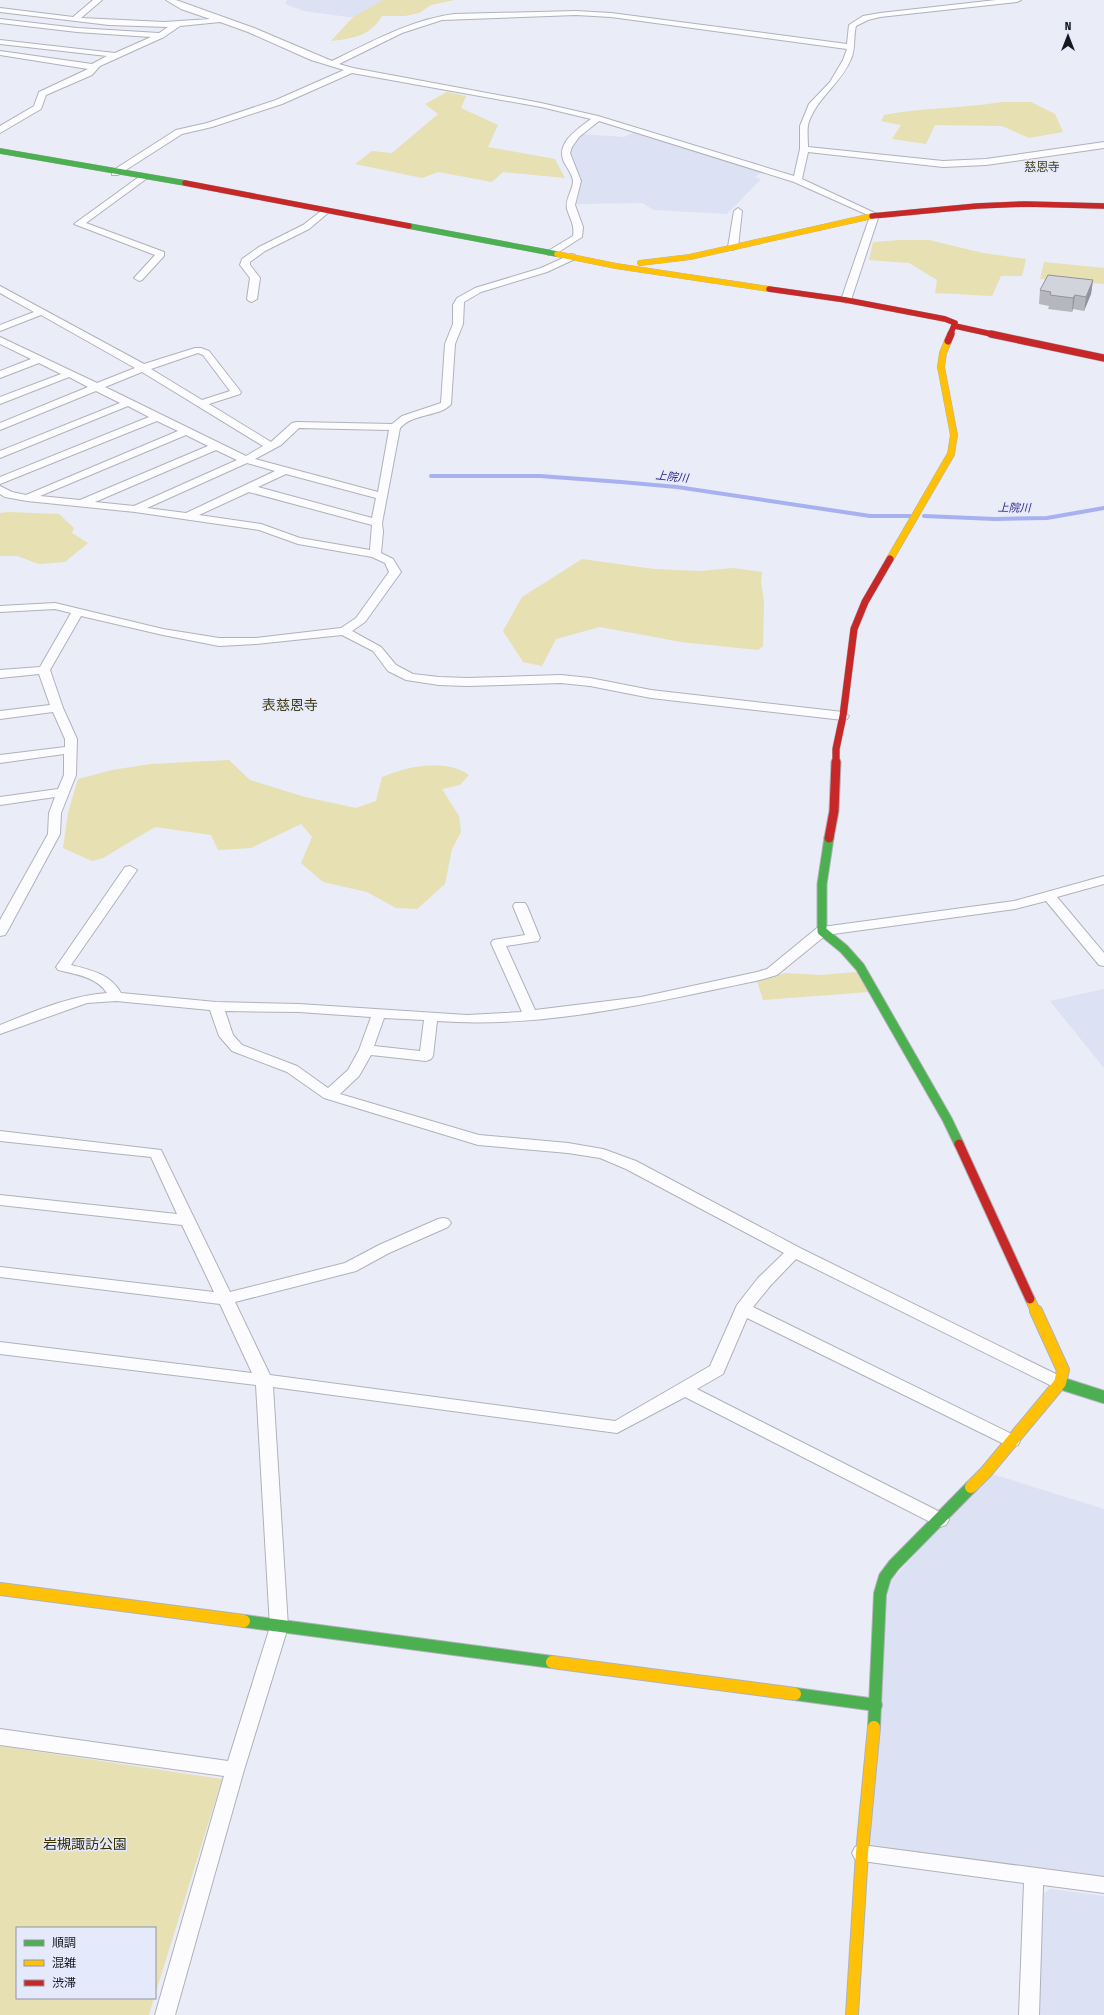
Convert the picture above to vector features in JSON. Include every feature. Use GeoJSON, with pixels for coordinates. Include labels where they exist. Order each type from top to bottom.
{"type":"FeatureCollection","features":[{"type":"Feature","properties":{"kind":"street"},"geometry":{"type":"LineString","coordinates":[[75,19],[98,0]]}},
{"type":"Feature","properties":{"kind":"street"},"geometry":{"type":"LineString","coordinates":[[170,0],[220,20],[251,30],[296,51],[351,70],[533,104],[598,118],[797,180],[875,215]]}},
{"type":"Feature","properties":{"kind":"street"},"geometry":{"type":"LineString","coordinates":[[797,180],[804,149],[804,126],[812,104],[832,83],[847,60],[851,47],[851,31],[853,25],[866,18],[911,10],[1017,0]]}},
{"type":"Feature","properties":{"kind":"street"},"geometry":{"type":"LineString","coordinates":[[0,10],[75,19],[178,24],[220,20]]}},
{"type":"Feature","properties":{"kind":"street"},"geometry":{"type":"LineString","coordinates":[[332,64],[399,31],[419,24],[454,16],[576,13],[611,15],[851,47]]}},
{"type":"Feature","properties":{"kind":"street"},"geometry":{"type":"LineString","coordinates":[[0,21],[77,30],[161,35]]}},
{"type":"Feature","properties":{"kind":"street"},"geometry":{"type":"LineString","coordinates":[[0,130],[38,107],[42,94],[90,73],[93,67],[115,55],[161,35],[178,24]]}},
{"type":"Feature","properties":{"kind":"street"},"geometry":{"type":"LineString","coordinates":[[0,42],[115,55]]}},
{"type":"Feature","properties":{"kind":"street"},"geometry":{"type":"LineString","coordinates":[[0,53],[93,67]]}},
{"type":"Feature","properties":{"kind":"street"},"geometry":{"type":"LineString","coordinates":[[0,61],[10,54]]}},
{"type":"Feature","properties":{"kind":"street"},"geometry":{"type":"LineString","coordinates":[[115,173],[179,132],[209,125],[279,102],[351,70]]}},
{"type":"Feature","properties":{"kind":"street"},"geometry":{"type":"LineString","coordinates":[[551,253],[577,237],[580,228],[571,206],[577,182],[566,158],[566,150],[569,142],[598,118]]}},
{"type":"Feature","properties":{"kind":"street"},"geometry":{"type":"LineString","coordinates":[[804,149],[943,164],[986,162],[1104,145]]}},
{"type":"Feature","properties":{"kind":"street"},"geometry":{"type":"LineString","coordinates":[[0,152],[115,173],[223,190],[394,225],[460,235],[616,266],[846,300],[953,321],[956,323],[943,353],[941,367],[954,435],[951,454],[865,602],[854,629],[843,716],[836,749],[834,811],[823,867],[819,910],[822,931],[844,949],[860,967],[947,1119],[1063,1370],[1060,1383],[1012,1441],[940,1520],[894,1565],[885,1577],[880,1594],[876,1705],[862,1853],[852,2015]]}},
{"type":"Feature","properties":{"kind":"street"},"geometry":{"type":"LineString","coordinates":[[139,278],[161,254],[79,224],[143,177]]}},
{"type":"Feature","properties":{"kind":"street"},"geometry":{"type":"LineString","coordinates":[[616,266],[690,257],[875,215],[977,206],[1025,204],[1104,206]]}},
{"type":"Feature","properties":{"kind":"street"},"geometry":{"type":"LineString","coordinates":[[252,299],[255,278],[245,265],[244,261],[262,248],[306,227],[325,211]]}},
{"type":"Feature","properties":{"kind":"street"},"geometry":{"type":"LineString","coordinates":[[733,248],[738,211]]}},
{"type":"Feature","properties":{"kind":"street"},"geometry":{"type":"LineString","coordinates":[[846,300],[875,215]]}},
{"type":"Feature","properties":{"kind":"street"},"geometry":{"type":"LineString","coordinates":[[375,554],[378,532],[377,523],[395,427],[398,423],[406,419],[446,404],[450,344],[458,324],[458,304],[460,300],[478,290],[544,270],[572,257]]}},
{"type":"Feature","properties":{"kind":"street"},"geometry":{"type":"LineString","coordinates":[[0,289],[143,368],[270,446]]}},
{"type":"Feature","properties":{"kind":"street"},"geometry":{"type":"LineString","coordinates":[[0,328],[41,312]]}},
{"type":"Feature","properties":{"kind":"street"},"geometry":{"type":"LineString","coordinates":[[955,326],[1104,358]]}},
{"type":"Feature","properties":{"kind":"street"},"geometry":{"type":"LineString","coordinates":[[0,340],[246,460],[382,496]]}},
{"type":"Feature","properties":{"kind":"street"},"geometry":{"type":"LineString","coordinates":[[0,352],[14,347]]}},
{"type":"Feature","properties":{"kind":"street"},"geometry":{"type":"LineString","coordinates":[[0,427],[143,368],[193,351],[201,350],[206,353],[236,392],[202,403]]}},
{"type":"Feature","properties":{"kind":"street"},"geometry":{"type":"LineString","coordinates":[[0,375],[40,360]]}},
{"type":"Feature","properties":{"kind":"street"},"geometry":{"type":"LineString","coordinates":[[0,401],[69,374]]}},
{"type":"Feature","properties":{"kind":"street"},"geometry":{"type":"LineString","coordinates":[[0,454],[128,403]]}},
{"type":"Feature","properties":{"kind":"street"},"geometry":{"type":"LineString","coordinates":[[0,481],[157,417]]}},
{"type":"Feature","properties":{"kind":"street"},"geometry":{"type":"LineString","coordinates":[[135,509],[246,460],[277,443],[296,426],[395,427]]}},
{"type":"Feature","properties":{"kind":"street"},"geometry":{"type":"LineString","coordinates":[[27,498],[186,431]]}},
{"type":"Feature","properties":{"kind":"street"},"geometry":{"type":"LineString","coordinates":[[81,504],[216,446]]}},
{"type":"Feature","properties":{"kind":"street"},"geometry":{"type":"LineString","coordinates":[[186,517],[286,470]]}},
{"type":"Feature","properties":{"kind":"street"},"geometry":{"type":"LineString","coordinates":[[248,488],[377,523]]}},
{"type":"Feature","properties":{"kind":"street"},"geometry":{"type":"LineString","coordinates":[[0,609],[54,606],[163,632],[219,642],[256,641],[344,631],[360,620],[366,609],[395,572],[389,561],[375,554],[298,541],[261,527],[135,509],[27,498],[3,494]]}},
{"type":"Feature","properties":{"kind":"street"},"geometry":{"type":"LineString","coordinates":[[0,932],[54,834],[55,813],[70,775],[70,739],[57,708],[44,670],[78,611]]}},
{"type":"Feature","properties":{"kind":"street"},"geometry":{"type":"LineString","coordinates":[[344,631],[377,649],[392,668],[410,677],[446,682],[561,679],[590,682],[651,694],[843,716]]}},
{"type":"Feature","properties":{"kind":"street"},"geometry":{"type":"LineString","coordinates":[[0,674],[44,670]]}},
{"type":"Feature","properties":{"kind":"street"},"geometry":{"type":"LineString","coordinates":[[0,715],[57,708]]}},
{"type":"Feature","properties":{"kind":"street"},"geometry":{"type":"LineString","coordinates":[[0,759],[70,750]]}},
{"type":"Feature","properties":{"kind":"street"},"geometry":{"type":"LineString","coordinates":[[0,801],[63,792]]}},
{"type":"Feature","properties":{"kind":"street"},"geometry":{"type":"LineString","coordinates":[[116,997],[112,986],[105,980],[90,974],[63,967],[130,870]]}},
{"type":"Feature","properties":{"kind":"street"},"geometry":{"type":"LineString","coordinates":[[0,1030],[48,1011],[86,999],[116,997],[216,1006],[299,1008],[467,1019],[580,1010],[640,1001],[760,976],[772,972],[822,931],[1015,905],[1104,880]]}},
{"type":"Feature","properties":{"kind":"street"},"geometry":{"type":"LineString","coordinates":[[1049,896],[1104,962]]}},
{"type":"Feature","properties":{"kind":"street"},"geometry":{"type":"LineString","coordinates":[[520,906],[533,938],[498,943],[530,1015]]}},
{"type":"Feature","properties":{"kind":"street"},"geometry":{"type":"LineString","coordinates":[[216,1006],[226,1036],[237,1048],[292,1069],[329,1094],[362,1106],[478,1140],[568,1148],[603,1154],[631,1165],[794,1252],[1060,1383],[1104,1397]]}},
{"type":"Feature","properties":{"kind":"street"},"geometry":{"type":"LineString","coordinates":[[329,1094],[354,1073],[366,1050],[379,1013]]}},
{"type":"Feature","properties":{"kind":"street"},"geometry":{"type":"LineString","coordinates":[[366,1050],[426,1056],[432,1017]]}},
{"type":"Feature","properties":{"kind":"street"},"geometry":{"type":"LineString","coordinates":[[0,1136],[156,1153],[264,1380],[279,1627],[235,1770],[165,2015]]}},
{"type":"Feature","properties":{"kind":"street"},"geometry":{"type":"LineString","coordinates":[[0,1200],[188,1220]]}},
{"type":"Feature","properties":{"kind":"street"},"geometry":{"type":"LineString","coordinates":[[0,1272],[226,1299],[350,1267],[384,1249],[443,1223]]}},
{"type":"Feature","properties":{"kind":"street"},"geometry":{"type":"LineString","coordinates":[[0,1348],[264,1380],[617,1427],[717,1370],[743,1309],[764,1282],[794,1252]]}},
{"type":"Feature","properties":{"kind":"street"},"geometry":{"type":"LineString","coordinates":[[743,1309],[1012,1441]]}},
{"type":"Feature","properties":{"kind":"street"},"geometry":{"type":"LineString","coordinates":[[683,1389],[940,1520]]}},
{"type":"Feature","properties":{"kind":"street"},"geometry":{"type":"LineString","coordinates":[[0,1589],[876,1705]]}},
{"type":"Feature","properties":{"kind":"street"},"geometry":{"type":"LineString","coordinates":[[0,1737],[235,1770]]}},
{"type":"Feature","properties":{"kind":"street"},"geometry":{"type":"LineString","coordinates":[[862,1853],[1104,1885]]}},
{"type":"Feature","properties":{"kind":"street"},"geometry":{"type":"LineString","coordinates":[[1029,2015],[1034,1876]]}},
{"type":"Feature","properties":{"kind":"shaded area"},"geometry":{"type":"Polygon","coordinates":[[[287,0],[386,0],[357,17],[348,17],[304,11],[285,4],[287,0]]]}},
{"type":"Feature","properties":{"kind":"shaded area"},"geometry":{"type":"Polygon","coordinates":[[[637,131],[763,171],[755,177],[761,179],[727,214],[653,210],[643,203],[577,204],[581,182],[579,173],[569,157],[572,142],[582,134],[624,137],[637,131]]]}},
{"type":"Feature","properties":{"kind":"shaded area"},"geometry":{"type":"Polygon","coordinates":[[[1104,989],[1104,1068],[1050,1001],[1104,989]]]}},
{"type":"Feature","properties":{"kind":"shaded area"},"geometry":{"type":"Polygon","coordinates":[[[986,1472],[1104,1509],[1104,1885],[862,1853],[880,1594],[986,1472]]]}},
{"type":"Feature","properties":{"kind":"shaded area"},"geometry":{"type":"Polygon","coordinates":[[[1051,1889],[1104,1896],[1104,2015],[1038,2015],[1041,1895],[1051,1889]]]}},
{"type":"Feature","properties":{"kind":"green space"},"geometry":{"type":"Polygon","coordinates":[[[383,0],[454,0],[431,5],[419,13],[405,16],[382,16],[372,28],[360,35],[347,39],[331,41],[353,17],[383,0]]]}},
{"type":"Feature","properties":{"kind":"green space"},"geometry":{"type":"Polygon","coordinates":[[[447,92],[466,96],[461,108],[498,125],[488,147],[555,159],[565,178],[503,172],[492,182],[438,172],[422,178],[355,164],[372,151],[392,153],[438,114],[425,104],[447,92]]]}},
{"type":"Feature","properties":{"kind":"green space"},"geometry":{"type":"Polygon","coordinates":[[[1001,102],[1031,102],[1055,114],[1063,132],[1029,138],[1002,126],[935,125],[926,144],[892,139],[901,125],[881,121],[884,115],[899,112],[1001,102]]]}},
{"type":"Feature","properties":{"kind":"green space"},"geometry":{"type":"Polygon","coordinates":[[[929,240],[983,253],[1026,259],[1022,276],[1001,276],[992,296],[935,293],[937,280],[909,263],[869,260],[873,242],[929,240]]]}},
{"type":"Feature","properties":{"kind":"green space"},"geometry":{"type":"Polygon","coordinates":[[[1044,262],[1104,268],[1104,284],[1040,279],[1044,262]]]}},
{"type":"Feature","properties":{"kind":"green space"},"geometry":{"type":"Polygon","coordinates":[[[0,513],[59,514],[74,528],[72,533],[88,543],[65,562],[39,564],[17,556],[0,556],[0,513]]]}},
{"type":"Feature","properties":{"kind":"green space"},"geometry":{"type":"Polygon","coordinates":[[[582,559],[654,569],[700,571],[733,568],[762,572],[761,582],[764,601],[763,646],[758,650],[681,642],[600,627],[556,639],[542,666],[523,662],[503,631],[522,597],[582,559]]]}},
{"type":"Feature","properties":{"kind":"green space"},"geometry":{"type":"Polygon","coordinates":[[[229,760],[250,780],[305,797],[356,808],[376,801],[382,777],[392,773],[415,767],[438,765],[459,770],[469,775],[460,785],[442,789],[459,816],[461,832],[452,849],[445,884],[417,909],[396,908],[367,892],[323,882],[301,863],[312,837],[301,824],[251,848],[218,850],[211,835],[155,827],[103,858],[92,861],[63,848],[68,813],[78,779],[112,770],[151,764],[229,760]]]}},
{"type":"Feature","properties":{"kind":"green space"},"geometry":{"type":"Polygon","coordinates":[[[856,972],[869,992],[763,1000],[757,981],[786,973],[821,975],[856,972]]]}},
{"type":"Feature","properties":{"kind":"green space","name":"岩槻諏訪公園"},"geometry":{"type":"Polygon","coordinates":[[[0,1746],[222,1779],[156,1992],[156,1927],[16,1927],[16,1999],[154,1999],[149,2015],[0,2015],[0,1746]]]}},
{"type":"Feature","properties":{"kind":"building"},"geometry":{"type":"Polygon","coordinates":[[[1048,275],[1093,280],[1086,297],[1075,295],[1073,298],[1050,295],[1051,292],[1040,290],[1048,275]]]}},
{"type":"Feature","properties":{"kind":"waterway","name":"上院川"},"geometry":{"type":"LineString","coordinates":[[431,476],[540,476],[621,482],[677,487],[870,516],[910,516]]}},
{"type":"Feature","properties":{"kind":"waterway","name":"上院川"},"geometry":{"type":"LineString","coordinates":[[924,516],[995,519],[1047,518],[1104,508]]}},
{"type":"Feature","properties":{"kind":"traffic: fast"},"geometry":{"type":"LineString","coordinates":[[0,151],[185,183]]}},
{"type":"Feature","properties":{"kind":"traffic: fast"},"geometry":{"type":"LineString","coordinates":[[409,226],[557,254]]}},
{"type":"Feature","properties":{"kind":"traffic: fast"},"geometry":{"type":"LineString","coordinates":[[829,838],[822,884],[822,931],[844,949],[860,967],[947,1119],[959,1144]]}},
{"type":"Feature","properties":{"kind":"traffic: fast"},"geometry":{"type":"LineString","coordinates":[[1060,1383],[1104,1397]]}},
{"type":"Feature","properties":{"kind":"traffic: fast"},"geometry":{"type":"LineString","coordinates":[[874,1727],[880,1594],[885,1577],[894,1565],[971,1487]]}},
{"type":"Feature","properties":{"kind":"traffic: fast"},"geometry":{"type":"LineString","coordinates":[[244,1621],[552,1662]]}},
{"type":"Feature","properties":{"kind":"traffic: fast"},"geometry":{"type":"LineString","coordinates":[[795,1694],[876,1705]]}},
{"type":"Feature","properties":{"kind":"traffic: slow"},"geometry":{"type":"LineString","coordinates":[[640,263],[690,257],[872,216]]}},
{"type":"Feature","properties":{"kind":"traffic: slow"},"geometry":{"type":"LineString","coordinates":[[557,254],[616,266],[769,289]]}},
{"type":"Feature","properties":{"kind":"traffic: slow"},"geometry":{"type":"LineString","coordinates":[[890,559],[951,454],[954,435],[941,367],[943,353],[948,341]]}},
{"type":"Feature","properties":{"kind":"traffic: slow"},"geometry":{"type":"LineString","coordinates":[[971,1487],[986,1472],[1060,1383],[1063,1370],[1030,1299]]}},
{"type":"Feature","properties":{"kind":"traffic: slow"},"geometry":{"type":"LineString","coordinates":[[0,1589],[244,1621]]}},
{"type":"Feature","properties":{"kind":"traffic: slow"},"geometry":{"type":"LineString","coordinates":[[552,1662],[795,1694]]}},
{"type":"Feature","properties":{"kind":"traffic: slow"},"geometry":{"type":"LineString","coordinates":[[852,2015],[862,1853],[874,1727]]}},
{"type":"Feature","properties":{"kind":"traffic: jam"},"geometry":{"type":"LineString","coordinates":[[185,183],[409,226]]}},
{"type":"Feature","properties":{"kind":"traffic: jam"},"geometry":{"type":"LineString","coordinates":[[872,216],[977,206],[1025,204],[1104,206]]}},
{"type":"Feature","properties":{"kind":"traffic: jam"},"geometry":{"type":"LineString","coordinates":[[769,289],[846,300],[945,319],[955,323],[948,341]]}},
{"type":"Feature","properties":{"kind":"traffic: jam"},"geometry":{"type":"LineString","coordinates":[[955,326],[1104,358]]}},
{"type":"Feature","properties":{"kind":"traffic: jam"},"geometry":{"type":"LineString","coordinates":[[829,838],[834,811],[836,749],[843,716],[854,629],[865,602],[890,559]]}},
{"type":"Feature","properties":{"kind":"traffic: jam"},"geometry":{"type":"LineString","coordinates":[[959,1144],[1030,1299]]}},
{"type":"Feature","properties":{"kind":"district","name":"慈恩寺"},"geometry":{"type":"Point","coordinates":[1042,167]}},
{"type":"Feature","properties":{"kind":"district","name":"表慈恩寺"},"geometry":{"type":"Point","coordinates":[290,705]}}]}
